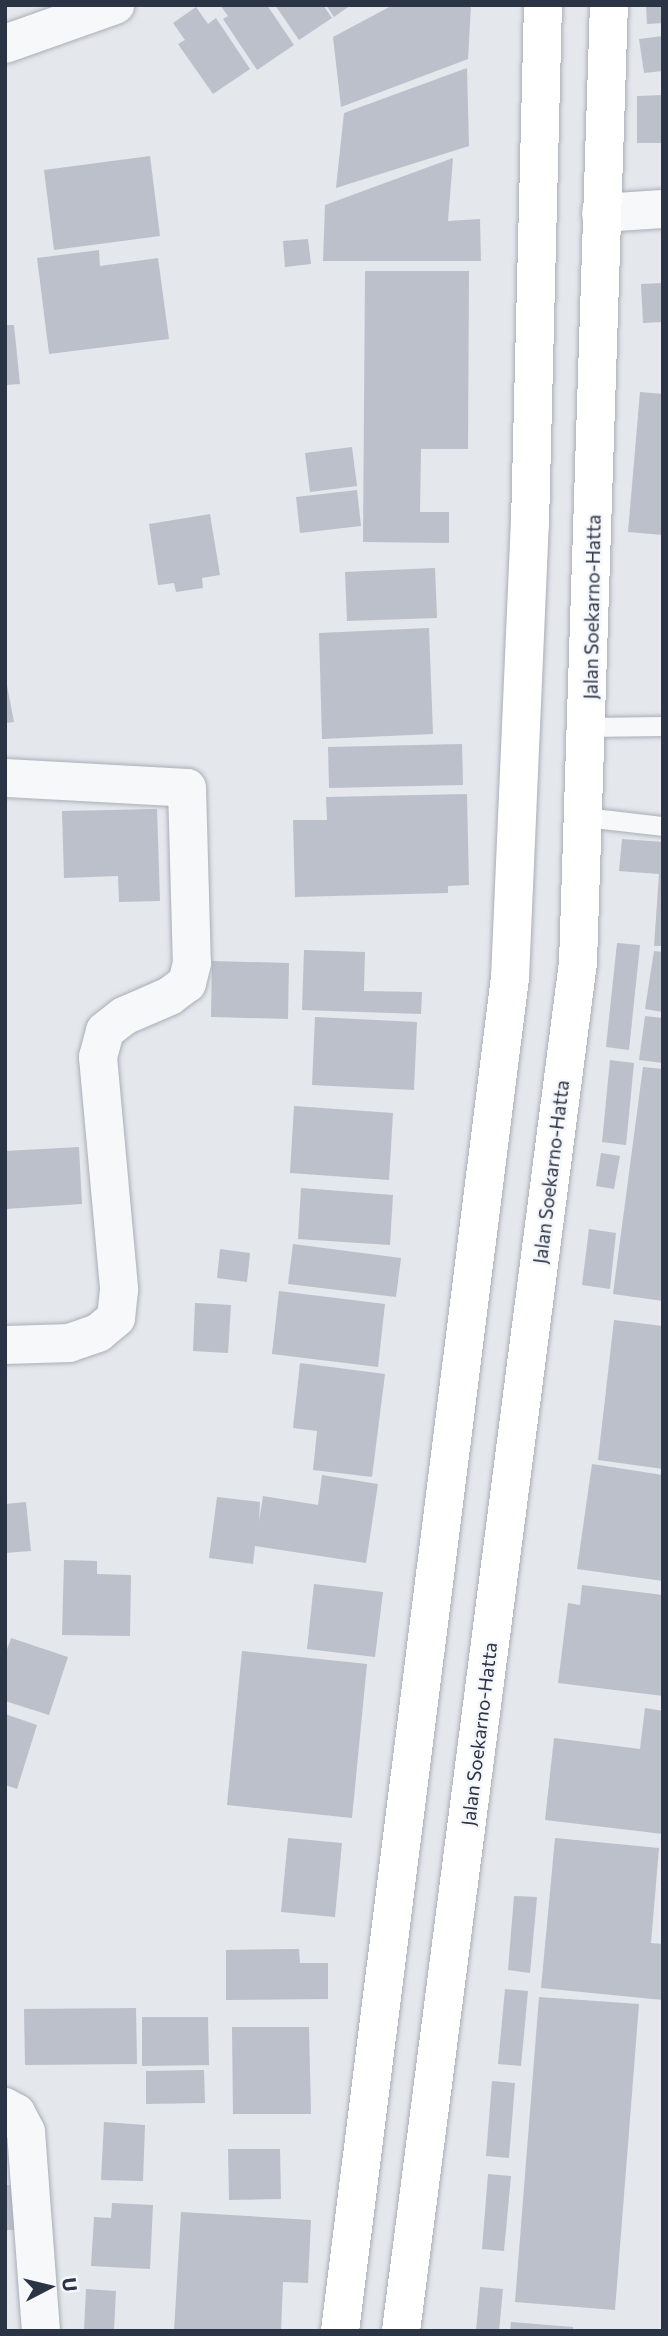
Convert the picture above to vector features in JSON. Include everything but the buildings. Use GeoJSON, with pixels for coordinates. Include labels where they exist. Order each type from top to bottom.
{"type":"FeatureCollection","features":[{"type":"Feature","properties":{"kind":"highway"},"geometry":{"type":"LineString","coordinates":[[340,2331],[510,978],[530,524],[542,5]]}},
{"type":"Feature","properties":{"kind":"highway","name":"Jalan Soekarno-Hatta"},"geometry":{"type":"LineString","coordinates":[[401,2331],[578,963],[589,727],[601,213],[609,5]]}},
{"type":"Feature","properties":{"kind":"street"},"geometry":{"type":"LineString","coordinates":[[5,44],[115,5]]}},
{"type":"Feature","properties":{"kind":"street"},"geometry":{"type":"LineString","coordinates":[[601,213],[663,209]]}},
{"type":"Feature","properties":{"kind":"street"},"geometry":{"type":"LineString","coordinates":[[5,778],[187,789],[192,963],[187,984],[170,996],[124,1016],[105,1031],[98,1057],[119,1290],[116,1318],[98,1333],[69,1343],[5,1345]]}},
{"type":"Feature","properties":{"kind":"street"},"geometry":{"type":"LineString","coordinates":[[5,2107],[16,2113],[26,2132],[41,2331]]}},
{"type":"Feature","properties":{"kind":"lane"},"geometry":{"type":"LineString","coordinates":[[589,727],[663,726]]}},
{"type":"Feature","properties":{"kind":"lane"},"geometry":{"type":"LineString","coordinates":[[585,817],[663,826]]}}]}
